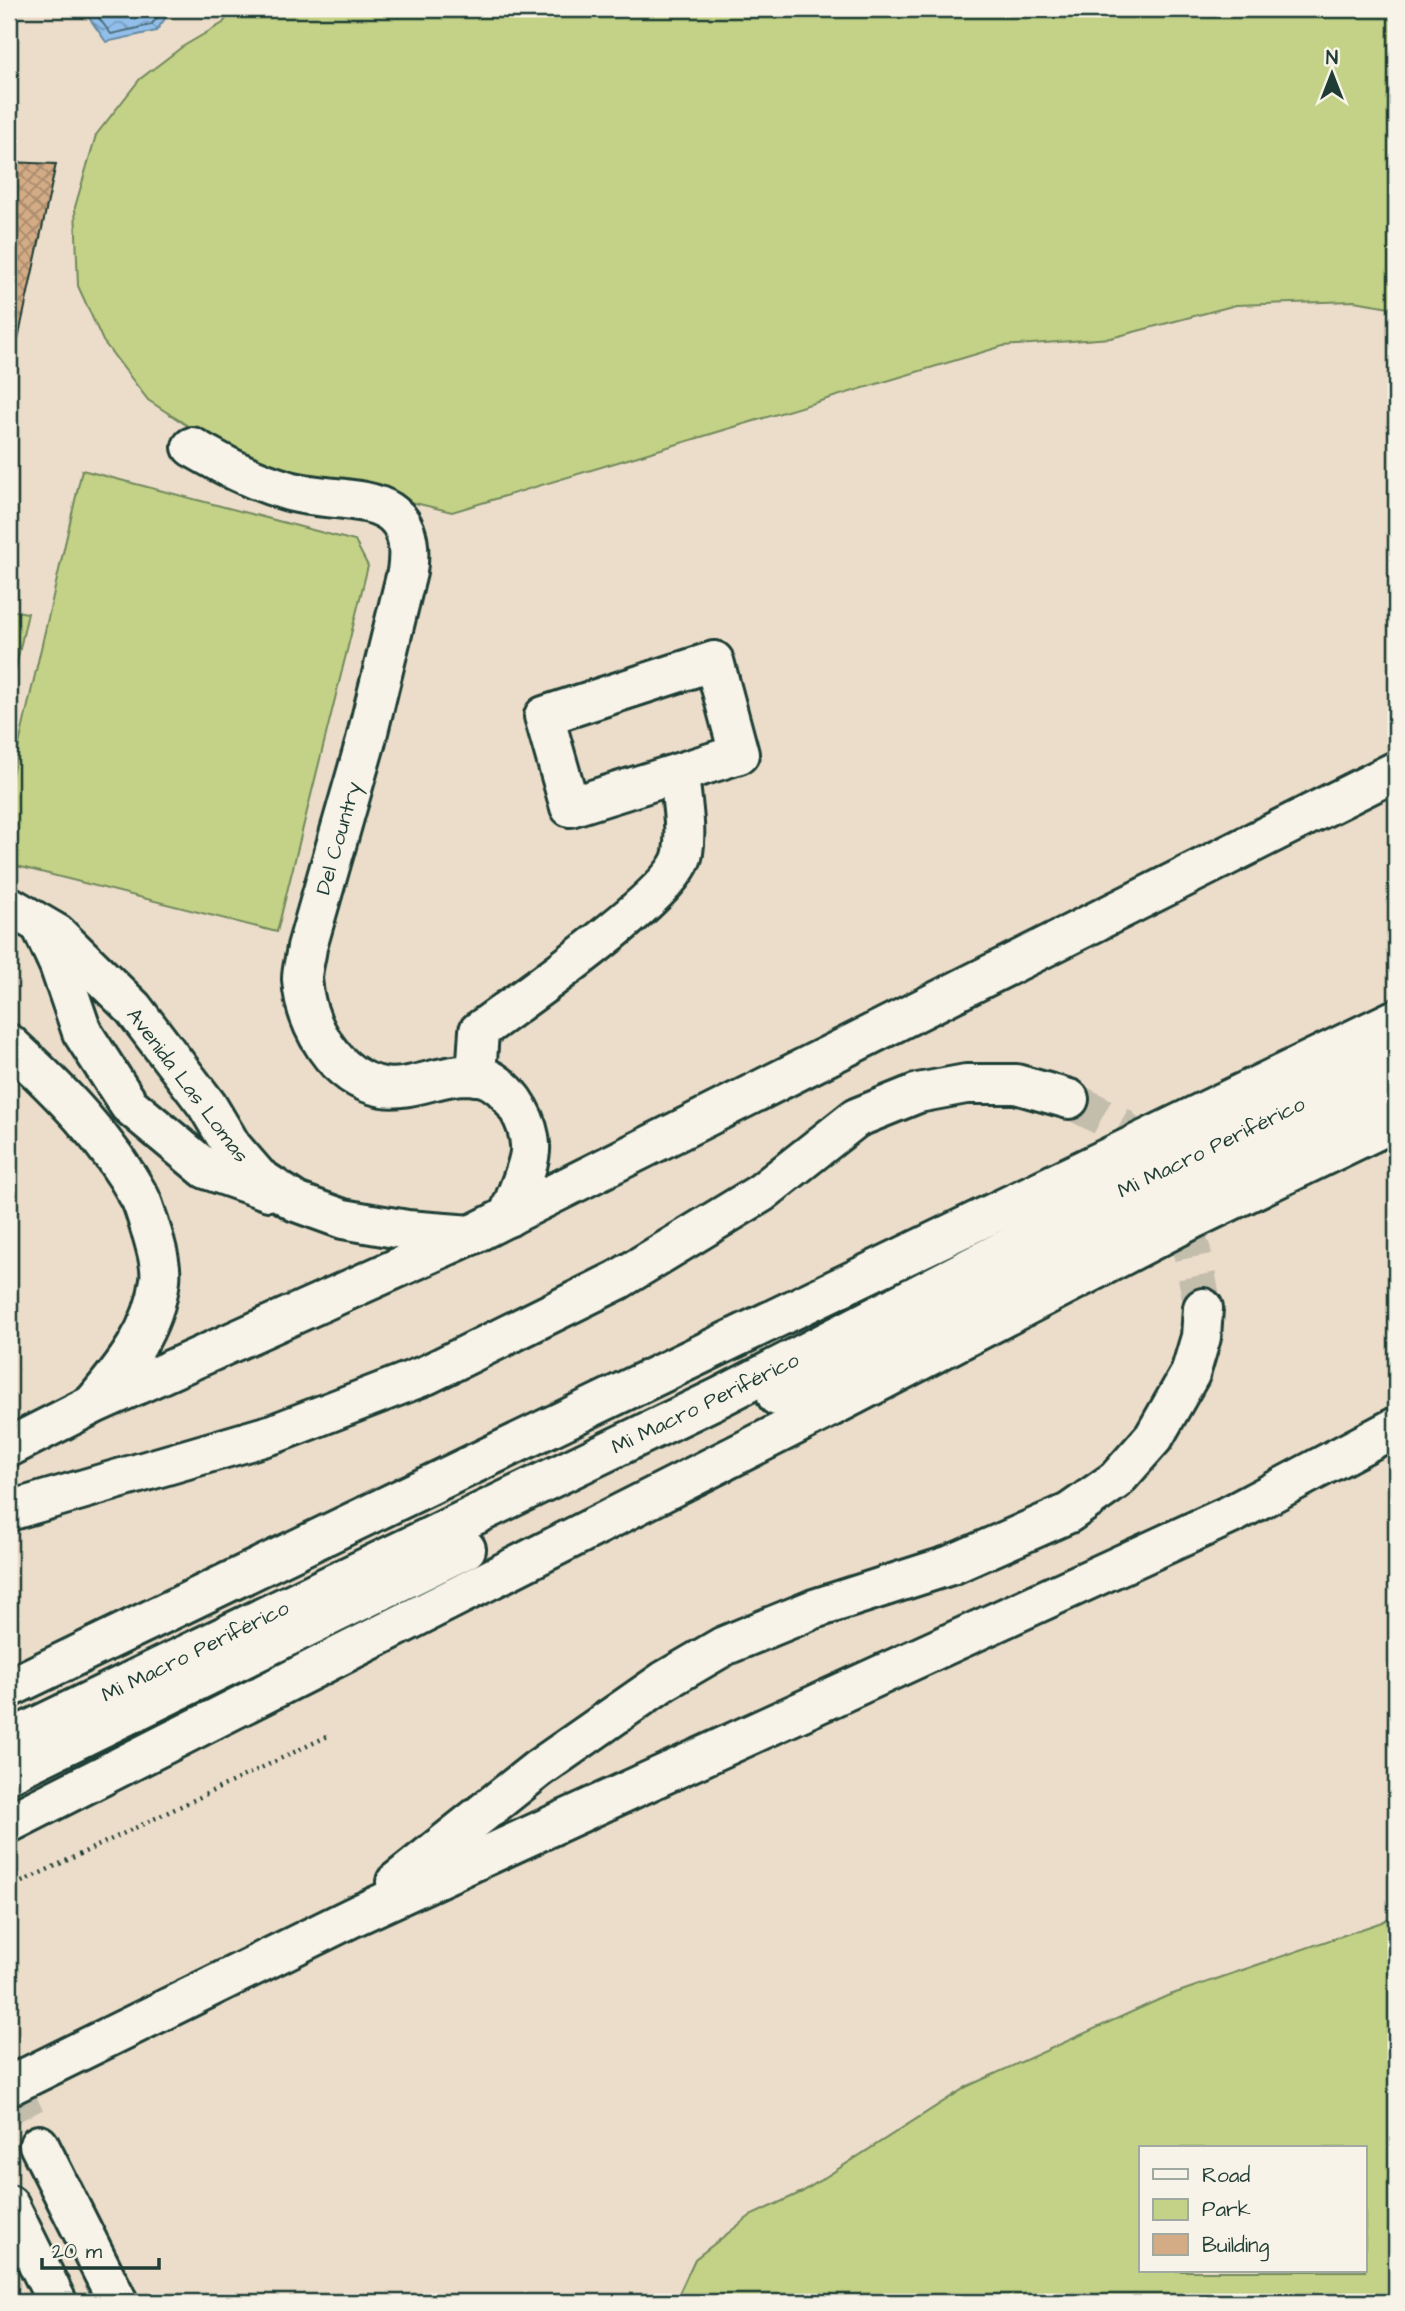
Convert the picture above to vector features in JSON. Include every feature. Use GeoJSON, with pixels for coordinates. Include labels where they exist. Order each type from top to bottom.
{"type":"FeatureCollection","features":[{"type":"Feature","properties":{"kind":"main road","name":"Del Country"},"geometry":{"type":"LineString","coordinates":[[192,447],[236,472],[290,491],[377,504],[393,515],[403,530],[411,550],[407,572],[365,744],[307,947],[302,976],[307,1009],[320,1040],[336,1060],[358,1078],[384,1087],[461,1075],[476,1076]]}},
{"type":"Feature","properties":{"kind":"main road"},"geometry":{"type":"LineString","coordinates":[[713,661],[738,754],[679,773],[570,807],[544,716],[713,661]]}},
{"type":"Feature","properties":{"kind":"main road"},"geometry":{"type":"LineString","coordinates":[[9,1447],[92,1405],[508,1217],[1396,771]]}},
{"type":"Feature","properties":{"kind":"main road"},"geometry":{"type":"LineString","coordinates":[[508,1217],[531,1147],[524,1121],[510,1097],[494,1081],[476,1076],[479,1031],[628,918],[666,883],[683,855],[679,773]]}},
{"type":"Feature","properties":{"kind":"main road"},"geometry":{"type":"LineString","coordinates":[[25,915],[59,965],[82,1032],[129,1105],[206,1169],[294,1200]]}},
{"type":"Feature","properties":{"kind":"main road","name":"Avenida Las Lomas"},"geometry":{"type":"LineString","coordinates":[[25,915],[57,934],[133,1008],[207,1105],[232,1147],[258,1177],[294,1200],[343,1219],[407,1230],[471,1235]]}},
{"type":"Feature","properties":{"kind":"main road"},"geometry":{"type":"LineString","coordinates":[[9,1688],[1396,1019]]}},
{"type":"Feature","properties":{"kind":"main road"},"geometry":{"type":"LineString","coordinates":[[9,1044],[60,1091],[106,1146],[141,1200],[156,1245],[160,1278],[153,1314],[141,1340],[121,1370],[92,1405]]}},
{"type":"Feature","properties":{"kind":"main road","name":"Mi Macro Periférico"},"geometry":{"type":"LineString","coordinates":[[9,1740],[720,1397],[1093,1204],[1396,1057]]}},
{"type":"Feature","properties":{"kind":"main road"},"geometry":{"type":"LineString","coordinates":[[9,1511],[273,1434],[426,1375],[618,1280],[761,1193],[856,1118],[918,1093],[966,1084],[1016,1084],[1069,1099]]}},
{"type":"Feature","properties":{"kind":"main road","name":"Mi Macro Periférico"},"geometry":{"type":"LineString","coordinates":[[9,1773],[1396,1093]]}},
{"type":"Feature","properties":{"kind":"main road"},"geometry":{"type":"LineString","coordinates":[[106,1146],[147,1120]]}},
{"type":"Feature","properties":{"kind":"main road"},"geometry":{"type":"LineString","coordinates":[[9,1823],[834,1406],[1193,1219],[1396,1121]]}},
{"type":"Feature","properties":{"kind":"main road"},"geometry":{"type":"LineString","coordinates":[[357,1915],[538,1769],[664,1681],[724,1646],[814,1609],[951,1565],[1079,1507],[1116,1480],[1154,1437],[1190,1374],[1201,1337],[1203,1308]]}},
{"type":"Feature","properties":{"kind":"main road"},"geometry":{"type":"LineString","coordinates":[[9,2086],[357,1915],[1222,1519],[1396,1427]]}},
{"type":"Feature","properties":{"kind":"main road"},"geometry":{"type":"LineString","coordinates":[[38,2145],[118,2302]]}},
{"type":"Feature","properties":{"kind":"main road"},"geometry":{"type":"LineString","coordinates":[[9,2205],[57,2302]]}},
{"type":"Feature","properties":{"kind":"path"},"geometry":{"type":"LineString","coordinates":[[9,1888],[328,1736]]}},
{"type":"Feature","properties":{"kind":"green space"},"geometry":{"type":"Polygon","coordinates":[[[233,9],[1396,9],[1396,308],[1354,301],[1236,305],[1111,338],[1003,346],[452,512],[295,474],[211,441],[148,400],[103,341],[78,286],[75,207],[96,135],[140,79],[182,47],[223,23],[233,9]]]}},
{"type":"Feature","properties":{"kind":"green space"},"geometry":{"type":"Polygon","coordinates":[[[82,470],[355,541],[368,566],[277,932],[9,864],[9,788],[82,470]]]}},
{"type":"Feature","properties":{"kind":"green space"},"geometry":{"type":"Polygon","coordinates":[[[9,610],[28,613],[9,697],[9,610]]]}},
{"type":"Feature","properties":{"kind":"green space"},"geometry":{"type":"Polygon","coordinates":[[[1396,1914],[1396,2302],[675,2302],[695,2259],[750,2216],[802,2192],[968,2086],[1167,1996],[1382,1922],[1396,1914]]]}},
{"type":"Feature","properties":{"kind":"water"},"geometry":{"type":"Polygon","coordinates":[[[83,9],[172,9],[156,31],[106,42],[83,9]]]}},
{"type":"Feature","properties":{"kind":"building"},"geometry":{"type":"Polygon","coordinates":[[[9,162],[56,164],[15,353],[9,351],[9,162]]]}},
{"type":"Feature","properties":{"kind":"tunnel"},"geometry":{"type":"LineString","coordinates":[[1069,1099],[1120,1126],[1142,1154],[1164,1191],[1192,1251],[1203,1308]]}},
{"type":"Feature","properties":{"kind":"tunnel"},"geometry":{"type":"LineString","coordinates":[[9,2084],[39,2145]]}}]}
